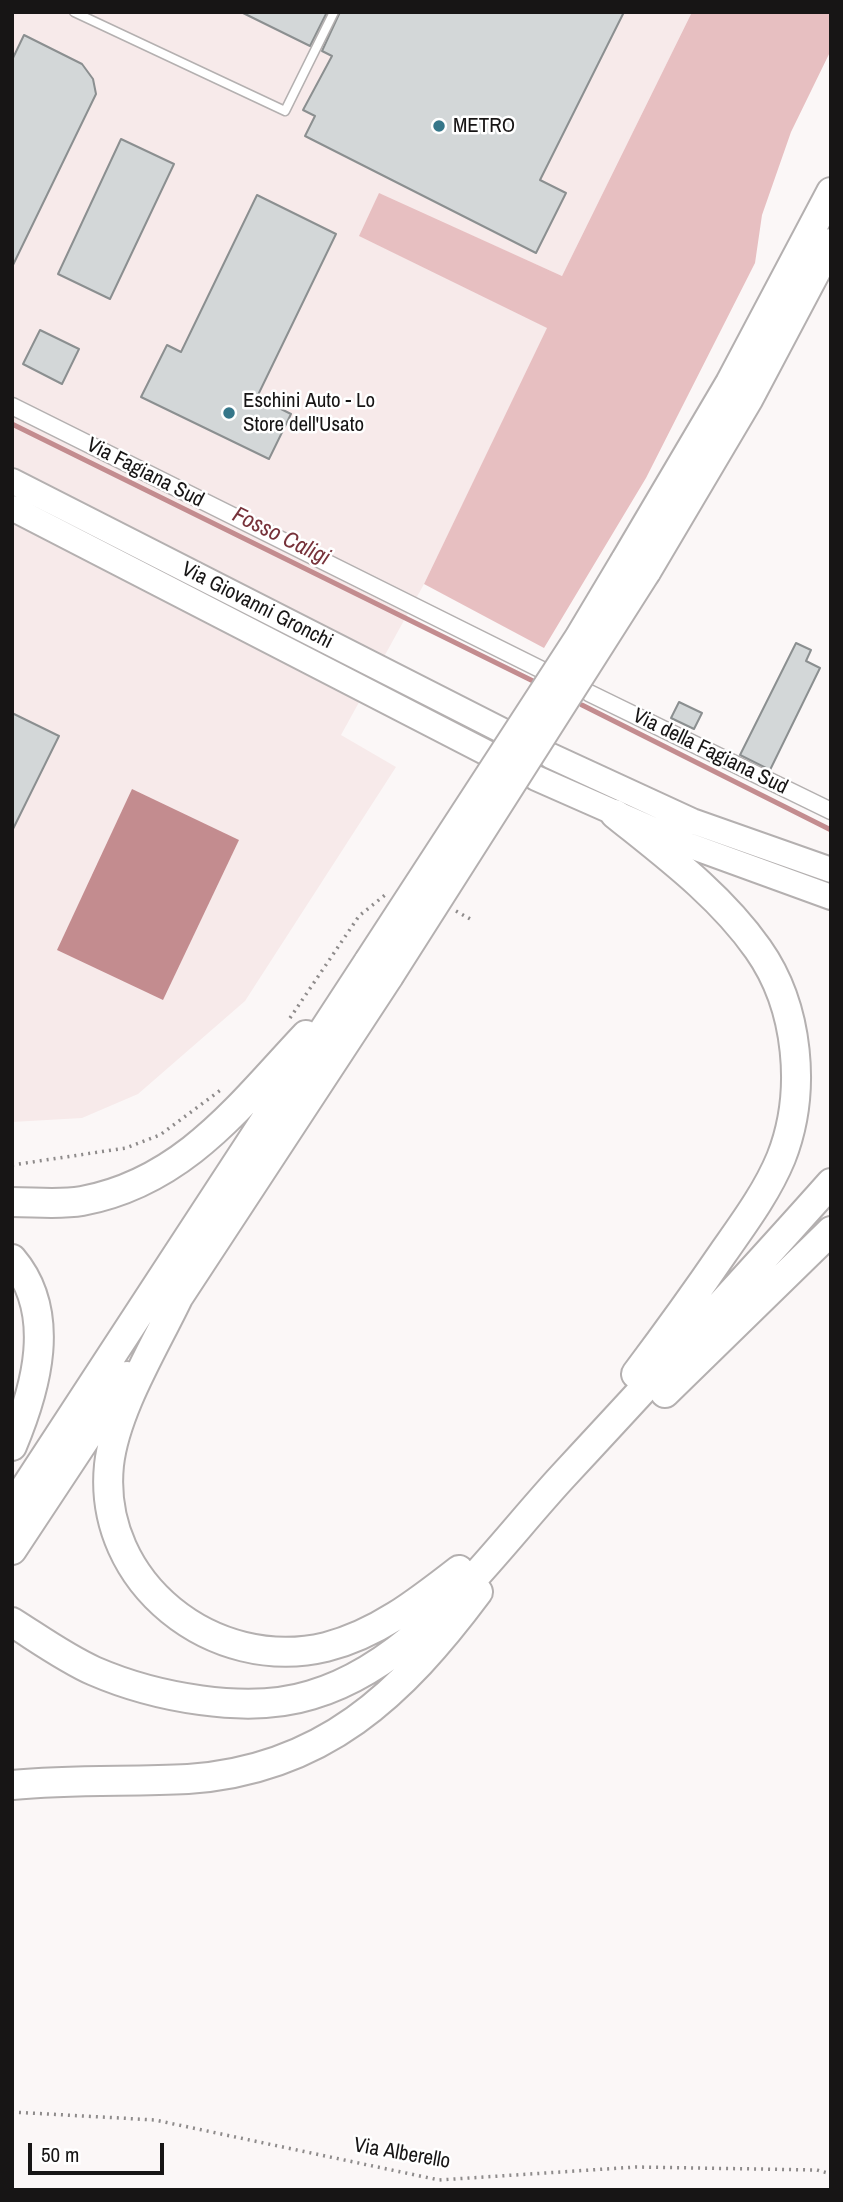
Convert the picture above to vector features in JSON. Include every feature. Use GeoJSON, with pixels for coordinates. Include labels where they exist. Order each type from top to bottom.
{"type":"FeatureCollection","features":[{"type":"Feature","properties":{"kind":"highway"},"geometry":{"type":"LineString","coordinates":[[636,566],[831,192]]}},
{"type":"Feature","properties":{"kind":"highway"},"geometry":{"type":"LineString","coordinates":[[12,1550],[178,1298],[379,968],[636,566],[749,398],[831,243]]}},
{"type":"Feature","properties":{"kind":"highway"},"geometry":{"type":"LineString","coordinates":[[588,1451],[632,1378],[764,1192],[787,1141],[795,1087],[790,1023],[783,996],[765,959],[744,930],[698,881],[615,814]]}},
{"type":"Feature","properties":{"kind":"highway"},"geometry":{"type":"LineString","coordinates":[[12,1202],[64,1202],[101,1196],[143,1179],[190,1153],[232,1117],[350,991],[379,968]]}},
{"type":"Feature","properties":{"kind":"highway"},"geometry":{"type":"LineString","coordinates":[[12,1508],[350,991]]}},
{"type":"Feature","properties":{"kind":"highway"},"geometry":{"type":"LineString","coordinates":[[12,1622],[95,1671],[137,1687],[209,1701],[281,1701],[325,1691],[363,1673],[419,1632],[588,1451],[831,1183]]}},
{"type":"Feature","properties":{"kind":"highway"},"geometry":{"type":"LineString","coordinates":[[588,1451],[657,1401],[831,1231]]}},
{"type":"Feature","properties":{"kind":"highway"},"geometry":{"type":"LineString","coordinates":[[12,1259],[35,1307],[39,1346],[31,1396],[12,1446]]}},
{"type":"Feature","properties":{"kind":"highway"},"geometry":{"type":"LineString","coordinates":[[178,1298],[115,1439],[109,1464],[109,1492],[113,1520],[132,1569],[162,1603],[192,1626],[215,1638],[249,1648],[298,1650],[325,1647],[374,1629],[397,1615],[524,1518]]}},
{"type":"Feature","properties":{"kind":"highway"},"geometry":{"type":"LineString","coordinates":[[12,1785],[214,1776],[289,1756],[326,1738],[382,1702],[414,1672],[493,1571],[524,1518]]}},
{"type":"Feature","properties":{"kind":"main road","name":"Via Giovanni Gronchi"},"geometry":{"type":"LineString","coordinates":[[12,481],[501,730]]}},
{"type":"Feature","properties":{"kind":"main road","name":"Via Giovanni Gronchi"},"geometry":{"type":"LineString","coordinates":[[12,508],[487,753]]}},
{"type":"Feature","properties":{"kind":"main road"},"geometry":{"type":"LineString","coordinates":[[551,756],[692,821],[831,870]]}},
{"type":"Feature","properties":{"kind":"main road"},"geometry":{"type":"LineString","coordinates":[[536,778],[615,814],[831,897]]}},
{"type":"Feature","properties":{"kind":"street","name":"Via Fagiana Sud"},"geometry":{"type":"LineString","coordinates":[[12,405],[542,670]]}},
{"type":"Feature","properties":{"kind":"street","name":"Via della Fagiana Sud"},"geometry":{"type":"LineString","coordinates":[[589,693],[831,811]]}},
{"type":"Feature","properties":{"kind":"lane"},"geometry":{"type":"LineString","coordinates":[[74,12],[285,111],[334,12]]}},
{"type":"Feature","properties":{"kind":"path"},"geometry":{"type":"LineString","coordinates":[[283,1028],[359,916],[378,897],[388,894]]}},
{"type":"Feature","properties":{"kind":"path"},"geometry":{"type":"LineString","coordinates":[[446,908],[472,920]]}},
{"type":"Feature","properties":{"kind":"path"},"geometry":{"type":"LineString","coordinates":[[12,1165],[126,1148],[160,1135],[225,1087]]}},
{"type":"Feature","properties":{"kind":"path","name":"Via Alberello"},"geometry":{"type":"LineString","coordinates":[[12,2112],[155,2120],[439,2180],[636,2167],[817,2170],[831,2174]]}},
{"type":"Feature","properties":{"kind":"shaded area"},"geometry":{"type":"Polygon","coordinates":[[[12,12],[692,12],[562,276],[379,194],[360,236],[548,328],[424,584],[341,735],[396,767],[245,1001],[138,1094],[82,1118],[12,1122],[12,12]]]}},
{"type":"Feature","properties":{"kind":"shaded area"},"geometry":{"type":"Polygon","coordinates":[[[692,12],[831,12],[831,50],[791,132],[762,215],[755,263],[646,478],[544,648],[424,584],[547,328],[359,236],[379,193],[562,276],[692,12]]]}},
{"type":"Feature","properties":{"kind":"shaded area"},"geometry":{"type":"Polygon","coordinates":[[[132,789],[239,840],[163,1000],[57,950],[132,789]]]}},
{"type":"Feature","properties":{"kind":"building"},"geometry":{"type":"Polygon","coordinates":[[[241,12],[327,12],[310,46],[241,12]]]}},
{"type":"Feature","properties":{"kind":"building","name":"METRO"},"geometry":{"type":"Polygon","coordinates":[[[340,12],[624,12],[540,180],[566,193],[536,253],[305,136],[315,116],[303,110],[332,56],[322,51],[340,12]]]}},
{"type":"Feature","properties":{"kind":"building"},"geometry":{"type":"Polygon","coordinates":[[[24,35],[82,64],[93,79],[96,94],[12,267],[12,60],[24,35]]]}},
{"type":"Feature","properties":{"kind":"building"},"geometry":{"type":"Polygon","coordinates":[[[121,139],[174,164],[110,299],[58,274],[121,139]]]}},
{"type":"Feature","properties":{"kind":"building"},"geometry":{"type":"Polygon","coordinates":[[[257,195],[336,234],[257,397],[291,414],[269,459],[141,397],[167,345],[181,352],[257,195]]]}},
{"type":"Feature","properties":{"kind":"building"},"geometry":{"type":"Polygon","coordinates":[[[40,330],[79,349],[62,384],[23,364],[40,330]]]}},
{"type":"Feature","properties":{"kind":"building"},"geometry":{"type":"Polygon","coordinates":[[[796,643],[811,650],[806,661],[820,668],[770,770],[740,755],[796,643]]]}},
{"type":"Feature","properties":{"kind":"building"},"geometry":{"type":"Polygon","coordinates":[[[679,702],[702,713],[694,729],[671,718],[679,702]]]}},
{"type":"Feature","properties":{"kind":"building"},"geometry":{"type":"Polygon","coordinates":[[[12,713],[59,736],[12,831],[12,713]]]}},
{"type":"Feature","properties":{"kind":"waterway","name":"Fosso Caligi"},"geometry":{"type":"LineString","coordinates":[[12,424],[535,682]]}},
{"type":"Feature","properties":{"kind":"waterway","name":"Fosso Caligi"},"geometry":{"type":"LineString","coordinates":[[582,705],[831,830]]}},
{"type":"Feature","properties":{"kind":"place","name":"METRO"},"geometry":{"type":"Point","coordinates":[439,126]}},
{"type":"Feature","properties":{"kind":"place","name":"Eschini Auto - Lo Store dell'Usato"},"geometry":{"type":"Point","coordinates":[229,413]}}]}
